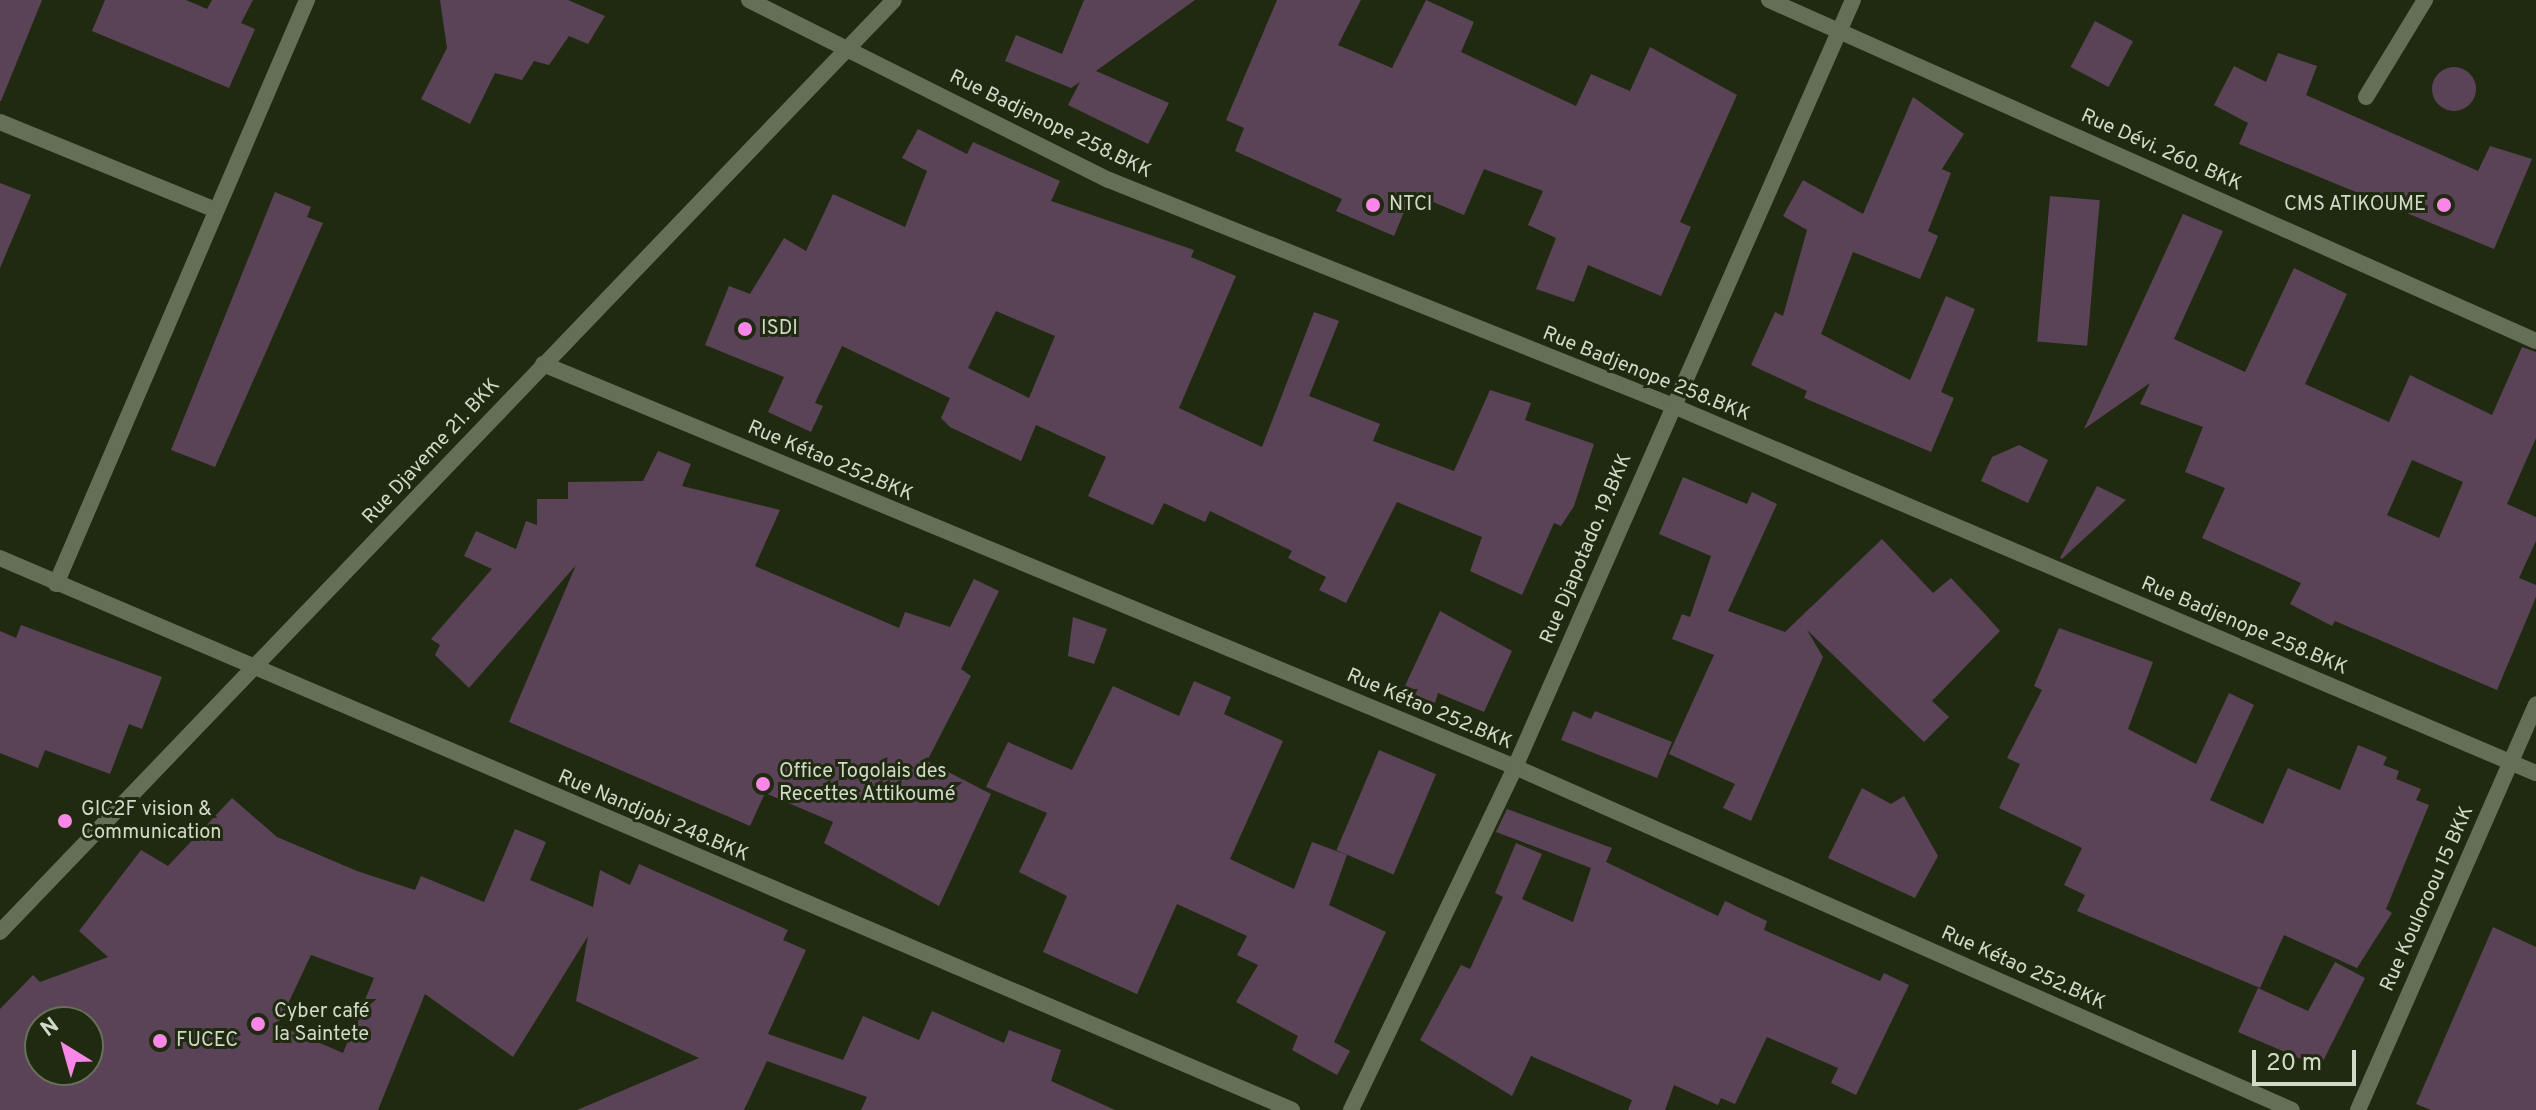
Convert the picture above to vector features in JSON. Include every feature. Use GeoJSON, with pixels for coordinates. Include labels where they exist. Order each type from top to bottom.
{"type":"FeatureCollection","features":[{"type":"Feature","properties":{"kind":"street"},"geometry":{"type":"LineString","coordinates":[[56,584],[213,209],[307,0]]}},
{"type":"Feature","properties":{"kind":"street","name":"Rue Badjenope 258.BKK"},"geometry":{"type":"LineString","coordinates":[[749,0],[1109,180],[1671,405],[2536,773]]}},
{"type":"Feature","properties":{"kind":"street","name":"Rue Djaveme 21. BKK"},"geometry":{"type":"LineString","coordinates":[[0,932],[258,667],[844,45],[894,0]]}},
{"type":"Feature","properties":{"kind":"street","name":"Rue Dévi. 260. BKK"},"geometry":{"type":"LineString","coordinates":[[1769,0],[2536,341]]}},
{"type":"Feature","properties":{"kind":"street","name":"Rue Djapotado. 19.BKK"},"geometry":{"type":"LineString","coordinates":[[1351,1110],[1515,767],[1671,405],[1853,0]]}},
{"type":"Feature","properties":{"kind":"street"},"geometry":{"type":"LineString","coordinates":[[2366,97],[2425,0]]}},
{"type":"Feature","properties":{"kind":"street"},"geometry":{"type":"LineString","coordinates":[[0,122],[213,209]]}},
{"type":"Feature","properties":{"kind":"street","name":"Rue Kétao 252.BKK"},"geometry":{"type":"LineString","coordinates":[[543,364],[1515,767],[2292,1110]]}},
{"type":"Feature","properties":{"kind":"street","name":"Rue Nandjobi 248.BKK"},"geometry":{"type":"LineString","coordinates":[[0,558],[1292,1110]]}},
{"type":"Feature","properties":{"kind":"street","name":"Rue Kouloroou 15 BKK"},"geometry":{"type":"LineString","coordinates":[[2358,1110],[2536,704]]}},
{"type":"Feature","properties":{"kind":"building"},"geometry":{"type":"Polygon","coordinates":[[[0,0],[42,0],[1,101],[0,101],[0,0]]]}},
{"type":"Feature","properties":{"kind":"building"},"geometry":{"type":"Polygon","coordinates":[[[105,0],[186,0],[207,9],[212,0],[253,0],[241,23],[255,29],[229,88],[92,31],[105,0]]]}},
{"type":"Feature","properties":{"kind":"building"},"geometry":{"type":"Polygon","coordinates":[[[440,0],[568,0],[605,16],[588,44],[569,36],[549,65],[534,61],[522,80],[495,73],[470,124],[421,99],[447,48],[440,0]]]}},
{"type":"Feature","properties":{"kind":"building"},"geometry":{"type":"Polygon","coordinates":[[[1084,0],[1195,0],[1096,71],[1169,103],[1148,144],[1068,105],[1080,82],[1071,88],[1005,61],[1016,35],[1062,54],[1084,0]]]}},
{"type":"Feature","properties":{"kind":"building"},"geometry":{"type":"Polygon","coordinates":[[[1277,0],[1361,0],[1338,45],[1392,68],[1426,0],[1474,22],[1461,52],[1576,106],[1591,74],[1630,91],[1650,47],[1737,95],[1680,222],[1691,227],[1661,296],[1588,265],[1574,302],[1536,289],[1556,238],[1528,225],[1543,191],[1484,169],[1464,215],[1412,193],[1394,236],[1336,211],[1342,199],[1235,151],[1244,128],[1226,120],[1277,0]]]}},
{"type":"Feature","properties":{"kind":"building"},"geometry":{"type":"Polygon","coordinates":[[[2095,21],[2133,41],[2109,87],[2071,67],[2095,21]]]}},
{"type":"Feature","properties":{"kind":"building"},"geometry":{"type":"Polygon","coordinates":[[[2278,53],[2317,66],[2306,95],[2478,171],[2490,146],[2532,159],[2494,249],[2239,144],[2248,123],[2214,105],[2234,66],[2266,82],[2278,53]]]}},
{"type":"Feature","properties":{"kind":"building"},"geometry":{"type":"Polygon","coordinates":[[[2454,67],[2469,74],[2476,89],[2469,104],[2454,111],[2439,104],[2432,89],[2439,74],[2454,67]]]}},
{"type":"Feature","properties":{"kind":"building"},"geometry":{"type":"Polygon","coordinates":[[[1913,97],[1964,134],[1942,169],[1951,173],[1928,231],[1938,236],[1920,279],[1853,252],[1821,334],[1910,380],[1946,296],[1975,309],[1941,392],[1954,398],[1931,452],[1804,398],[1807,391],[1751,365],[1775,312],[1783,316],[1807,230],[1783,216],[1803,180],[1863,214],[1913,97]]]}},
{"type":"Feature","properties":{"kind":"building"},"geometry":{"type":"Polygon","coordinates":[[[918,129],[967,154],[973,142],[1060,181],[1051,201],[1194,250],[1191,257],[1236,276],[1179,408],[1262,447],[1314,312],[1339,321],[1309,396],[1380,424],[1373,441],[1454,471],[1490,390],[1531,403],[1525,420],[1594,444],[1574,506],[1561,526],[1554,523],[1522,595],[1470,571],[1482,537],[1397,502],[1346,603],[1319,590],[1326,577],[1288,558],[1292,551],[1210,511],[1205,522],[1164,503],[1153,525],[1088,496],[1106,457],[1036,425],[1021,461],[950,427],[941,418],[950,398],[842,346],[815,403],[823,406],[811,432],[768,412],[784,377],[705,345],[729,286],[750,294],[784,238],[806,251],[833,194],[905,227],[927,171],[902,158],[918,129]],[[996,311],[968,368],[1029,398],[1055,336],[996,311]]]}},
{"type":"Feature","properties":{"kind":"building"},"geometry":{"type":"Polygon","coordinates":[[[0,183],[31,195],[0,268],[0,183]]]}},
{"type":"Feature","properties":{"kind":"building"},"geometry":{"type":"Polygon","coordinates":[[[275,192],[311,207],[307,217],[323,223],[215,467],[171,450],[275,192]]]}},
{"type":"Feature","properties":{"kind":"building"},"geometry":{"type":"Polygon","coordinates":[[[2050,196],[2100,200],[2087,346],[2037,341],[2050,196]]]}},
{"type":"Feature","properties":{"kind":"building"},"geometry":{"type":"Polygon","coordinates":[[[2183,214],[2223,231],[2174,339],[2245,372],[2294,268],[2347,294],[2305,384],[2389,422],[2410,375],[2492,415],[2522,347],[2536,352],[2536,438],[2507,504],[2536,517],[2536,541],[2519,578],[2536,585],[2536,597],[2497,690],[2335,621],[2332,626],[2290,604],[2301,583],[2202,538],[2225,488],[2185,472],[2203,427],[2140,404],[2150,383],[2084,429],[2183,214]],[[2412,460],[2387,515],[2439,538],[2463,482],[2412,460]]]}},
{"type":"Feature","properties":{"kind":"building"},"geometry":{"type":"Polygon","coordinates":[[[2019,445],[2048,460],[2028,503],[1981,481],[1992,457],[2019,445]]]}},
{"type":"Feature","properties":{"kind":"building"},"geometry":{"type":"Polygon","coordinates":[[[658,451],[691,464],[682,486],[780,510],[755,566],[899,628],[905,612],[950,627],[974,579],[999,591],[961,669],[971,676],[927,761],[991,794],[939,906],[824,843],[833,822],[765,793],[750,826],[509,722],[576,565],[469,688],[435,655],[440,645],[431,639],[492,569],[464,556],[476,531],[516,549],[526,521],[537,525],[537,499],[568,499],[568,482],[643,481],[658,451]]]}},
{"type":"Feature","properties":{"kind":"building"},"geometry":{"type":"Polygon","coordinates":[[[1683,477],[1747,504],[1752,492],[1777,504],[1728,611],[1785,632],[1882,539],[1933,593],[1951,578],[2000,631],[1932,701],[1949,717],[1924,742],[1807,630],[1823,657],[1751,821],[1723,808],[1735,784],[1669,754],[1714,655],[1672,639],[1682,614],[1690,617],[1711,556],[1659,534],[1683,477]]]}},
{"type":"Feature","properties":{"kind":"building"},"geometry":{"type":"Polygon","coordinates":[[[2097,486],[2126,500],[2062,559],[2060,558],[2097,486]]]}},
{"type":"Feature","properties":{"kind":"building"},"geometry":{"type":"Polygon","coordinates":[[[1440,611],[1512,651],[1484,712],[1438,693],[1435,703],[1403,690],[1440,611]]]}},
{"type":"Feature","properties":{"kind":"building"},"geometry":{"type":"Polygon","coordinates":[[[1073,617],[1107,629],[1094,664],[1068,656],[1073,617]]]}},
{"type":"Feature","properties":{"kind":"building"},"geometry":{"type":"Polygon","coordinates":[[[21,625],[162,677],[142,729],[129,724],[110,774],[45,750],[38,768],[0,753],[0,631],[16,638],[21,625]]]}},
{"type":"Feature","properties":{"kind":"building"},"geometry":{"type":"Polygon","coordinates":[[[2059,628],[2153,662],[2128,729],[2196,764],[2229,693],[2254,705],[2210,800],[2263,824],[2288,768],[2340,790],[2358,745],[2387,757],[2383,765],[2399,771],[2396,779],[2421,789],[2416,800],[2429,805],[2386,909],[2392,913],[2357,968],[2284,935],[2260,988],[2077,911],[2085,895],[2064,885],[2082,848],[1999,808],[2020,764],[2007,758],[2042,690],[2034,686],[2059,628]]]}},
{"type":"Feature","properties":{"kind":"building"},"geometry":{"type":"Polygon","coordinates":[[[1194,681],[1231,697],[1224,714],[1283,741],[1230,859],[1294,889],[1312,842],[1347,855],[1329,905],[1386,932],[1334,1042],[1350,1051],[1337,1075],[1292,1050],[1298,1036],[1236,1002],[1258,965],[1237,955],[1247,936],[1177,904],[1137,994],[1043,952],[1067,896],[1019,872],[1047,813],[986,787],[1008,742],[1072,770],[1113,686],[1179,716],[1194,681]]]}},
{"type":"Feature","properties":{"kind":"building"},"geometry":{"type":"Polygon","coordinates":[[[1573,711],[1591,719],[1595,711],[1672,742],[1657,778],[1561,740],[1573,711]]]}},
{"type":"Feature","properties":{"kind":"building"},"geometry":{"type":"Polygon","coordinates":[[[1379,750],[1436,774],[1393,875],[1336,850],[1379,750]]]}},
{"type":"Feature","properties":{"kind":"building"},"geometry":{"type":"Polygon","coordinates":[[[1862,788],[1891,804],[1904,796],[1938,856],[1915,898],[1828,858],[1862,788]]]}},
{"type":"Feature","properties":{"kind":"building"},"geometry":{"type":"Polygon","coordinates":[[[232,798],[277,837],[357,871],[415,890],[421,876],[484,902],[515,829],[546,842],[530,880],[593,907],[600,870],[630,885],[639,864],[788,930],[783,940],[806,950],[768,1034],[843,1060],[863,1016],[919,1040],[932,1011],[1004,1043],[1009,1030],[1061,1050],[1051,1081],[1115,1110],[861,1110],[867,1097],[767,1061],[744,1110],[577,1110],[699,1058],[576,1001],[588,936],[513,1057],[425,994],[378,1110],[0,1110],[0,1009],[33,975],[40,982],[108,957],[79,931],[141,850],[168,866],[232,798]],[[311,955],[278,1025],[343,1053],[374,978],[311,955]]]}},
{"type":"Feature","properties":{"kind":"building"},"geometry":{"type":"Polygon","coordinates":[[[1507,809],[1612,848],[1606,862],[1718,916],[1725,901],[1767,921],[1764,930],[1880,981],[1884,973],[1909,985],[1856,1095],[1831,1083],[1838,1068],[1767,1037],[1735,1104],[1721,1098],[1718,1105],[1674,1085],[1665,1110],[1628,1110],[1632,1100],[1531,1056],[1512,1096],[1420,1040],[1461,965],[1470,969],[1503,897],[1495,893],[1516,843],[1542,854],[1522,899],[1573,922],[1591,868],[1496,832],[1507,809]]]}},
{"type":"Feature","properties":{"kind":"building"},"geometry":{"type":"Polygon","coordinates":[[[2493,927],[2536,947],[2536,1110],[2431,1110],[2416,1104],[2493,927]]]}},
{"type":"Feature","properties":{"kind":"building"},"geometry":{"type":"Polygon","coordinates":[[[2335,962],[2365,978],[2320,1067],[2238,1032],[2258,988],[2308,1011],[2335,962]]]}},
{"type":"Feature","properties":{"kind":"place","name":"NTCI"},"geometry":{"type":"Point","coordinates":[1373,205]}},
{"type":"Feature","properties":{"kind":"place","name":"CMS ATIKOUME"},"geometry":{"type":"Point","coordinates":[2444,205]}},
{"type":"Feature","properties":{"kind":"place","name":"ISDI"},"geometry":{"type":"Point","coordinates":[745,329]}},
{"type":"Feature","properties":{"kind":"place","name":"Office Togolais des Recettes Attikoumé"},"geometry":{"type":"Point","coordinates":[763,784]}},
{"type":"Feature","properties":{"kind":"place","name":"GIC2F vision & Communication"},"geometry":{"type":"Point","coordinates":[65,821]}},
{"type":"Feature","properties":{"kind":"place","name":"Cyber café la Saintete"},"geometry":{"type":"Point","coordinates":[258,1024]}},
{"type":"Feature","properties":{"kind":"place","name":"FUCEC"},"geometry":{"type":"Point","coordinates":[160,1041]}}]}
